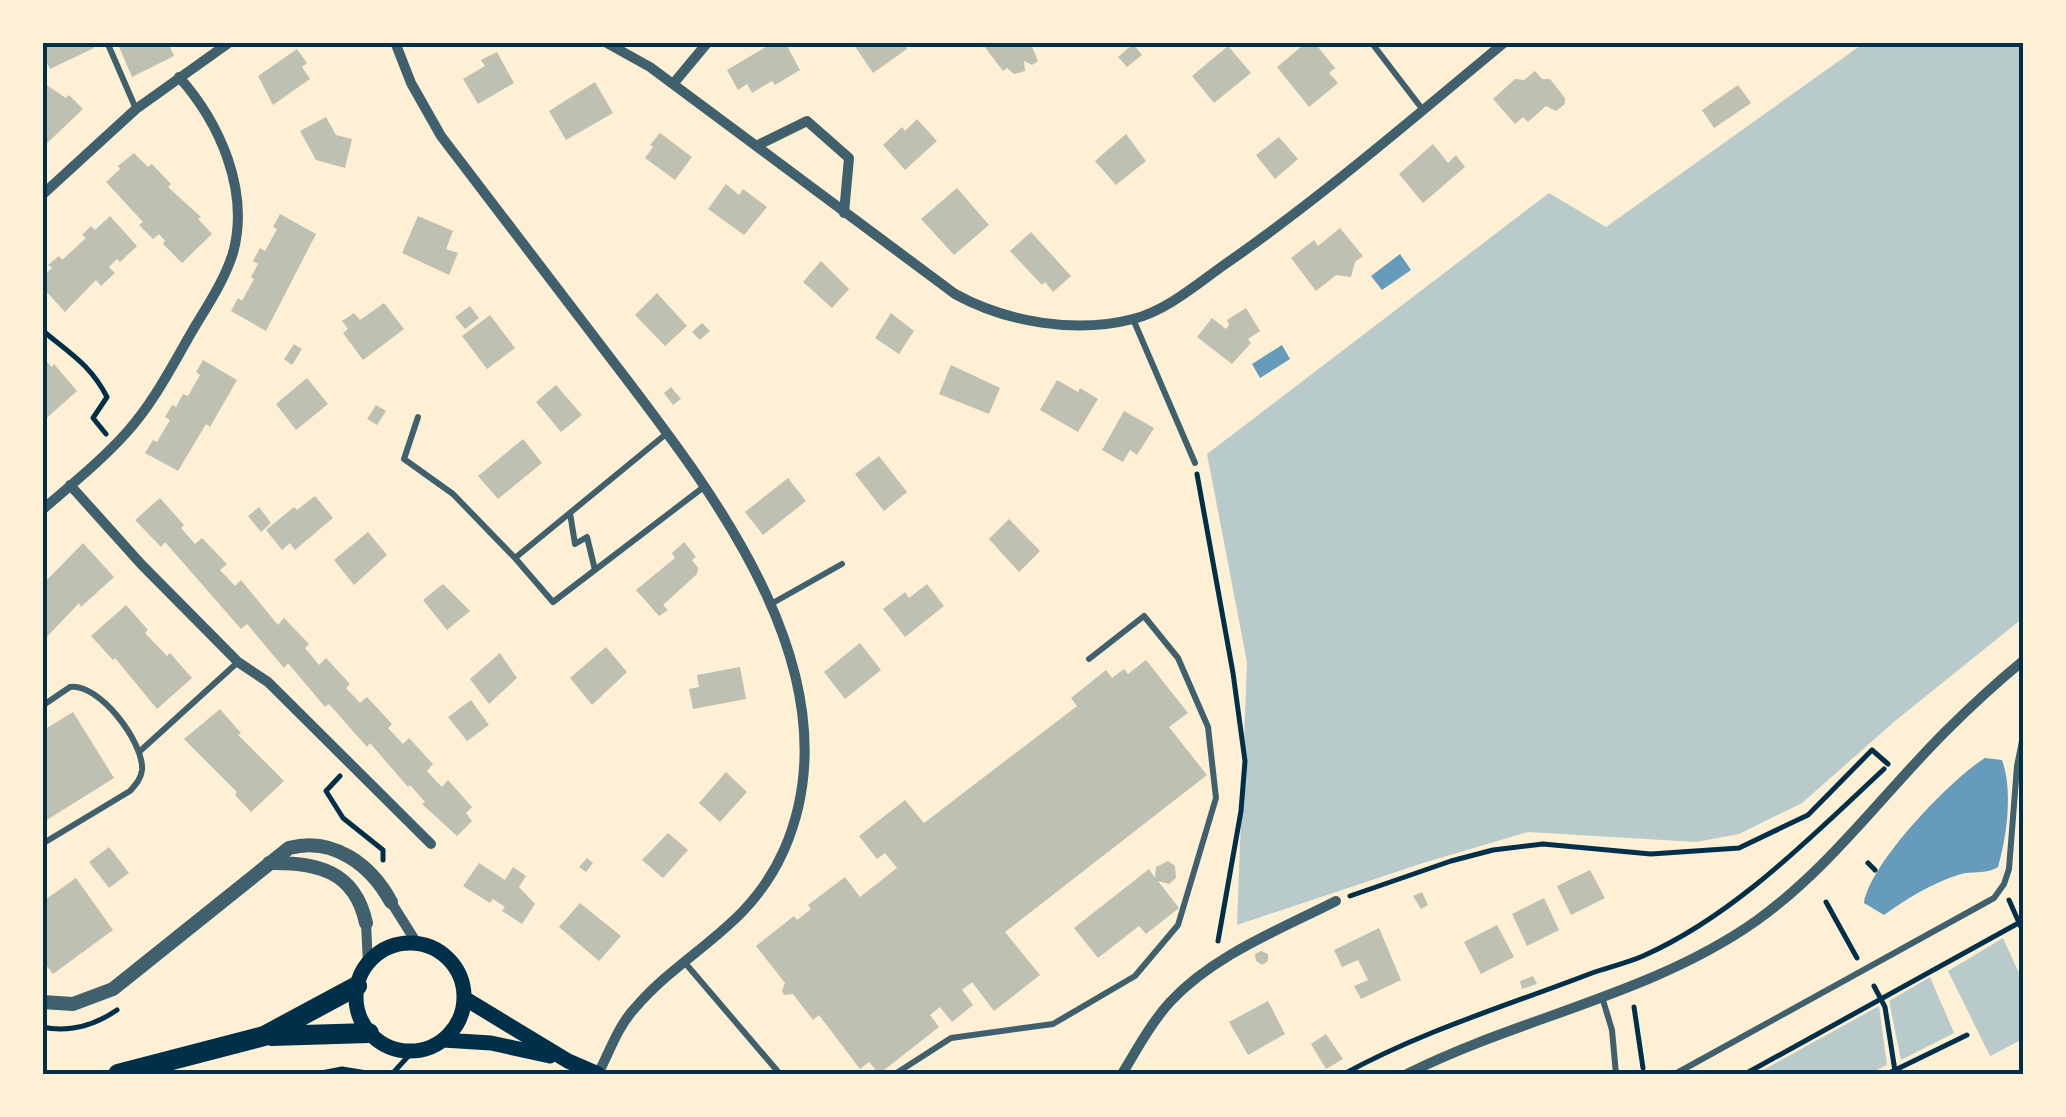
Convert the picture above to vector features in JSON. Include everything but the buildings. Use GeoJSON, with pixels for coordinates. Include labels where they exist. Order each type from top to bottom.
{"type":"FeatureCollection","features":[{"type":"Feature","properties":{"kind":"highway"},"geometry":{"type":"LineString","coordinates":[[264,1036],[357,986]]}},
{"type":"Feature","properties":{"kind":"highway"},"geometry":{"type":"LineString","coordinates":[[118,1074],[264,1036],[369,1033]]}},
{"type":"Feature","properties":{"kind":"main road"},"geometry":{"type":"LineString","coordinates":[[405,943],[418,945],[440,952],[452,964],[461,980],[461,1014],[442,1040],[428,1048],[396,1050],[369,1033],[360,1019],[357,986],[368,964],[388,948],[405,943]]}},
{"type":"Feature","properties":{"kind":"main road"},"geometry":{"type":"LineString","coordinates":[[464,998],[568,1061]]}},
{"type":"Feature","properties":{"kind":"main road"},"geometry":{"type":"LineString","coordinates":[[442,1040],[519,1047],[598,1074]]}},
{"type":"Feature","properties":{"kind":"street"},"geometry":{"type":"LineString","coordinates":[[42,195],[136,108],[230,42]]}},
{"type":"Feature","properties":{"kind":"street"},"geometry":{"type":"LineString","coordinates":[[396,42],[412,83],[441,136],[667,433],[727,520],[770,605],[802,701],[807,740],[803,782],[785,848],[774,870],[738,918],[635,1008],[598,1074]]}},
{"type":"Feature","properties":{"kind":"street"},"geometry":{"type":"LineString","coordinates":[[605,42],[650,67],[955,294],[993,312],[1065,325],[1133,319],[1160,307],[1338,180],[1505,42]]}},
{"type":"Feature","properties":{"kind":"street"},"geometry":{"type":"LineString","coordinates":[[673,84],[708,42]]}},
{"type":"Feature","properties":{"kind":"street"},"geometry":{"type":"LineString","coordinates":[[42,510],[115,445],[157,392],[224,274],[236,238],[236,193],[221,142],[197,99],[178,77]]}},
{"type":"Feature","properties":{"kind":"street"},"geometry":{"type":"LineString","coordinates":[[756,146],[807,121],[849,158],[844,213]]}},
{"type":"Feature","properties":{"kind":"street"},"geometry":{"type":"LineString","coordinates":[[70,486],[238,662],[268,682],[431,844]]}},
{"type":"Feature","properties":{"kind":"street"},"geometry":{"type":"LineString","coordinates":[[1407,1074],[1482,1040],[1654,978],[1708,951],[1758,919],[1857,830],[1944,733],[2024,660]]}},
{"type":"Feature","properties":{"kind":"street"},"geometry":{"type":"LineString","coordinates":[[42,1002],[73,1004],[113,989],[269,863],[289,848],[302,844],[335,849],[365,868],[418,945]]}},
{"type":"Feature","properties":{"kind":"street"},"geometry":{"type":"LineString","coordinates":[[269,863],[314,866],[342,879],[354,890],[366,922],[368,964]]}},
{"type":"Feature","properties":{"kind":"street"},"geometry":{"type":"LineString","coordinates":[[1122,1074],[1167,1005],[1214,964],[1336,901]]}},
{"type":"Feature","properties":{"kind":"lane"},"geometry":{"type":"LineString","coordinates":[[107,42],[136,108]]}},
{"type":"Feature","properties":{"kind":"lane"},"geometry":{"type":"LineString","coordinates":[[1371,42],[1424,110]]}},
{"type":"Feature","properties":{"kind":"lane"},"geometry":{"type":"LineString","coordinates":[[1133,319],[1196,463]]}},
{"type":"Feature","properties":{"kind":"lane"},"geometry":{"type":"LineString","coordinates":[[418,417],[404,459],[453,494],[553,602],[705,486]]}},
{"type":"Feature","properties":{"kind":"lane"},"geometry":{"type":"LineString","coordinates":[[514,558],[667,433]]}},
{"type":"Feature","properties":{"kind":"lane"},"geometry":{"type":"LineString","coordinates":[[570,513],[576,544],[587,536],[595,570]]}},
{"type":"Feature","properties":{"kind":"lane"},"geometry":{"type":"LineString","coordinates":[[770,605],[842,564]]}},
{"type":"Feature","properties":{"kind":"lane"},"geometry":{"type":"LineString","coordinates":[[895,1074],[951,1038],[1053,1024],[1136,976],[1178,924],[1216,798],[1208,727],[1178,658],[1144,616],[1089,659]]}},
{"type":"Feature","properties":{"kind":"lane"},"geometry":{"type":"LineString","coordinates":[[139,752],[238,662]]}},
{"type":"Feature","properties":{"kind":"lane"},"geometry":{"type":"LineString","coordinates":[[42,706],[70,687],[90,690],[110,708],[139,752],[142,774],[130,790],[42,844]]}},
{"type":"Feature","properties":{"kind":"lane"},"geometry":{"type":"LineString","coordinates":[[1675,1074],[1994,898],[2009,869],[2016,766],[2024,731]]}},
{"type":"Feature","properties":{"kind":"lane"},"geometry":{"type":"LineString","coordinates":[[686,964],[780,1074]]}},
{"type":"Feature","properties":{"kind":"lane"},"geometry":{"type":"LineString","coordinates":[[1602,996],[1612,1030],[1616,1074]]}},
{"type":"Feature","properties":{"kind":"path"},"geometry":{"type":"LineString","coordinates":[[42,330],[58,339],[96,374],[108,398],[93,418],[115,445]]}},
{"type":"Feature","properties":{"kind":"path"},"geometry":{"type":"LineString","coordinates":[[1196,463],[1234,673],[1245,761],[1241,811],[1214,964]]}},
{"type":"Feature","properties":{"kind":"path"},"geometry":{"type":"LineString","coordinates":[[1336,901],[1451,860],[1493,850],[1542,844],[1651,854],[1740,848],[1808,815],[1872,750],[1888,764]]}},
{"type":"Feature","properties":{"kind":"path"},"geometry":{"type":"LineString","coordinates":[[1344,1074],[1467,1019],[1640,958],[1711,918],[1800,848],[1900,753]]}},
{"type":"Feature","properties":{"kind":"path"},"geometry":{"type":"LineString","coordinates":[[351,766],[326,791],[344,818],[383,850],[383,864]]}},
{"type":"Feature","properties":{"kind":"path"},"geometry":{"type":"LineString","coordinates":[[1868,864],[1875,870]]}},
{"type":"Feature","properties":{"kind":"path"},"geometry":{"type":"LineString","coordinates":[[2004,884],[2024,934]]}},
{"type":"Feature","properties":{"kind":"path"},"geometry":{"type":"LineString","coordinates":[[1826,902],[1858,960]]}},
{"type":"Feature","properties":{"kind":"path"},"geometry":{"type":"LineString","coordinates":[[1745,1074],[2024,920]]}},
{"type":"Feature","properties":{"kind":"path"},"geometry":{"type":"LineString","coordinates":[[1617,964],[1620,974]]}},
{"type":"Feature","properties":{"kind":"path"},"geometry":{"type":"LineString","coordinates":[[1874,986],[1881,1000],[1895,1070]]}},
{"type":"Feature","properties":{"kind":"path"},"geometry":{"type":"LineString","coordinates":[[42,1027],[80,1028],[123,1006]]}},
{"type":"Feature","properties":{"kind":"path"},"geometry":{"type":"LineString","coordinates":[[1634,1007],[1643,1068]]}},
{"type":"Feature","properties":{"kind":"path"},"geometry":{"type":"LineString","coordinates":[[1887,1074],[1968,1035]]}},
{"type":"Feature","properties":{"kind":"path"},"geometry":{"type":"LineString","coordinates":[[392,1074],[412,1051]]}},
{"type":"Feature","properties":{"kind":"path"},"geometry":{"type":"LineString","coordinates":[[316,1074],[342,1069],[373,1074]]}},
{"type":"Feature","properties":{"kind":"shaded area"},"geometry":{"type":"Polygon","coordinates":[[[1864,43],[2023,43],[2023,618],[1895,721],[1802,803],[1739,834],[1696,842],[1528,832],[1237,925],[1247,662],[1207,454],[1549,193],[1606,227],[1864,43]]]}},
{"type":"Feature","properties":{"kind":"shaded area"},"geometry":{"type":"Polygon","coordinates":[[[2003,938],[2023,982],[2023,1039],[1990,1056],[1948,971],[2003,938]]]}},
{"type":"Feature","properties":{"kind":"shaded area"},"geometry":{"type":"Polygon","coordinates":[[[1930,977],[1954,1033],[1901,1060],[1889,1001],[1930,977]]]}},
{"type":"Feature","properties":{"kind":"shaded area"},"geometry":{"type":"Polygon","coordinates":[[[1879,1006],[1887,1065],[1868,1074],[1756,1074],[1879,1006]]]}},
{"type":"Feature","properties":{"kind":"water"},"geometry":{"type":"Polygon","coordinates":[[[1400,254],[1411,270],[1382,290],[1371,276],[1400,254]]]}},
{"type":"Feature","properties":{"kind":"water"},"geometry":{"type":"Polygon","coordinates":[[[1282,345],[1290,359],[1260,378],[1252,364],[1282,345]]]}},
{"type":"Feature","properties":{"kind":"water"},"geometry":{"type":"Polygon","coordinates":[[[1985,758],[2002,760],[2007,785],[2006,828],[1998,867],[1938,883],[1884,915],[1864,903],[1881,866],[1914,823],[1985,758]]]}}]}
